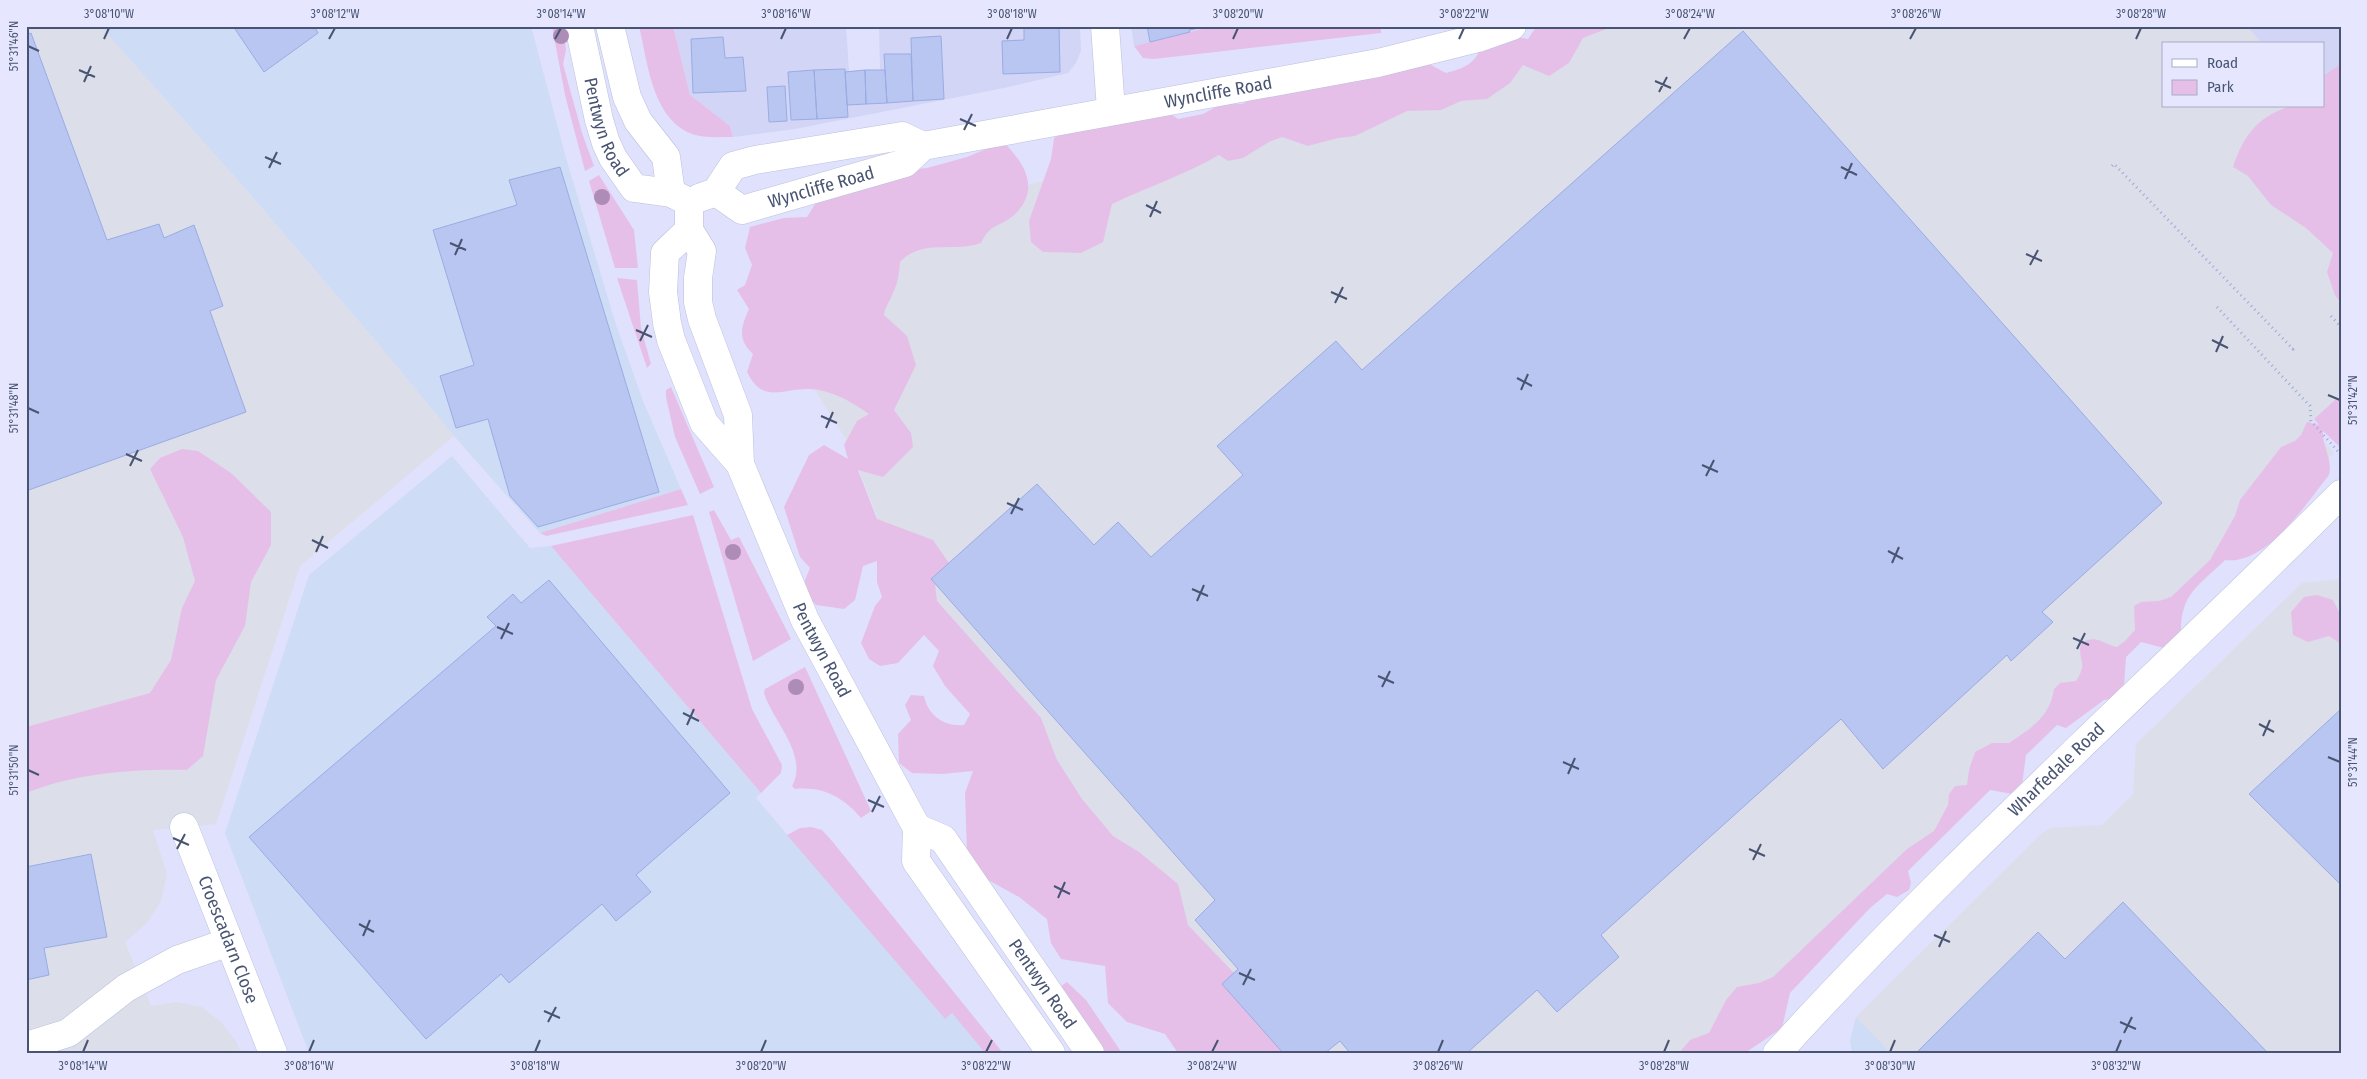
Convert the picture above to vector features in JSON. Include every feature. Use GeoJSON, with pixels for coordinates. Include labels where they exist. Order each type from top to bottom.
{"type":"FeatureCollection","features":[{"type":"Feature","properties":{"kind":"street","name":"Pentwyn Road"},"geometry":{"type":"LineString","coordinates":[[579,26],[599,120],[613,158],[634,188],[680,197]]}},
{"type":"Feature","properties":{"kind":"street","name":"Pentwyn Road"},"geometry":{"type":"LineString","coordinates":[[610,26],[627,97],[638,121],[666,158],[690,230],[702,251],[697,290],[702,320],[738,414],[740,464]]}},
{"type":"Feature","properties":{"kind":"street"},"geometry":{"type":"LineString","coordinates":[[1105,26],[1111,110]]}},
{"type":"Feature","properties":{"kind":"street","name":"Wyncliffe Road"},"geometry":{"type":"LineString","coordinates":[[922,146],[902,136],[755,160],[733,166],[716,192],[742,210],[905,163],[922,146],[1111,110],[1378,63],[1478,38],[1512,26]]}},
{"type":"Feature","properties":{"kind":"street"},"geometry":{"type":"LineString","coordinates":[[680,197],[716,192]]}},
{"type":"Feature","properties":{"kind":"street","name":"Pentwyn Road"},"geometry":{"type":"LineString","coordinates":[[690,230],[665,253],[663,292],[671,340],[704,423],[740,464],[805,620],[917,828],[916,861],[1051,1053]]}},
{"type":"Feature","properties":{"kind":"street","name":"Wharfedale Road"},"geometry":{"type":"LineString","coordinates":[[1778,1053],[1878,947],[1983,842],[2341,494]]}},
{"type":"Feature","properties":{"kind":"street","name":"Croescadarn Close"},"geometry":{"type":"LineString","coordinates":[[184,827],[273,1053]]}},
{"type":"Feature","properties":{"kind":"street","name":"Pentwyn Road"},"geometry":{"type":"LineString","coordinates":[[917,828],[943,840],[1090,1053]]}},
{"type":"Feature","properties":{"kind":"street"},"geometry":{"type":"LineString","coordinates":[[26,1046],[68,1034],[126,988],[177,960],[229,942]]}},
{"type":"Feature","properties":{"kind":"path"},"geometry":{"type":"LineString","coordinates":[[2112,166],[2114,164],[2293,349],[2296,346]]}},
{"type":"Feature","properties":{"kind":"path"},"geometry":{"type":"LineString","coordinates":[[2217,307],[2310,406],[2311,422],[2340,456]]}},
{"type":"Feature","properties":{"kind":"path"},"geometry":{"type":"LineString","coordinates":[[2331,316],[2341,327]]}},
{"type":"Feature","properties":{"kind":"shaded area"},"geometry":{"type":"Polygon","coordinates":[[[26,26],[100,26],[243,186],[454,436],[300,566],[216,824],[153,830],[167,874],[161,901],[147,923],[125,942],[151,1006],[176,1002],[202,1007],[222,1023],[237,1043],[241,1053],[26,1053],[26,26]]]}},
{"type":"Feature","properties":{"kind":"shaded area"},"geometry":{"type":"Polygon","coordinates":[[[100,26],[531,26],[566,158],[616,325],[643,401],[681,489],[540,533],[454,436],[243,186],[100,26]]]}},
{"type":"Feature","properties":{"kind":"shaded area"},"geometry":{"type":"Polygon","coordinates":[[[673,26],[846,26],[849,71],[880,70],[879,26],[1080,26],[1081,51],[1076,63],[1068,73],[1004,88],[795,129],[733,137],[730,126],[690,95],[673,26]]]}},
{"type":"Feature","properties":{"kind":"shaded area"},"geometry":{"type":"Polygon","coordinates":[[[1131,26],[1214,26],[1134,46],[1131,26]]]}},
{"type":"Feature","properties":{"kind":"shaded area"},"geometry":{"type":"Polygon","coordinates":[[[1595,26],[2247,26],[2260,42],[2162,42],[2162,108],[2309,108],[2341,248],[2341,394],[2308,424],[2334,453],[1870,908],[1731,1053],[1260,1053],[907,593],[848,442],[765,312],[878,223],[1415,87],[1595,26]]]}},
{"type":"Feature","properties":{"kind":"shaded area"},"geometry":{"type":"Polygon","coordinates":[[[2247,26],[2341,26],[2341,81],[2324,94],[2324,42],[2260,42],[2247,26]]]}},
{"type":"Feature","properties":{"kind":"shaded area"},"geometry":{"type":"Polygon","coordinates":[[[452,456],[530,548],[551,546],[761,793],[756,798],[944,1018],[952,1013],[985,1053],[309,1053],[225,833],[309,575],[452,456]]]}},
{"type":"Feature","properties":{"kind":"shaded area"},"geometry":{"type":"Polygon","coordinates":[[[2341,579],[2341,1053],[1891,1053],[1856,1017],[2041,834],[2051,828],[2102,825],[2133,794],[2136,744],[2302,583],[2341,579]]]}},
{"type":"Feature","properties":{"kind":"shaded area"},"geometry":{"type":"Polygon","coordinates":[[[1856,1017],[1891,1053],[1852,1053],[1850,1040],[1856,1017]]]}},
{"type":"Feature","properties":{"kind":"green space"},"geometry":{"type":"Polygon","coordinates":[[[552,26],[563,26],[566,50],[563,64],[582,133],[594,166],[585,171],[565,95],[552,26]]]}},
{"type":"Feature","properties":{"kind":"green space"},"geometry":{"type":"Polygon","coordinates":[[[639,26],[673,26],[690,95],[730,126],[733,137],[695,135],[681,128],[669,117],[654,89],[639,26]]]}},
{"type":"Feature","properties":{"kind":"green space"},"geometry":{"type":"Polygon","coordinates":[[[1214,26],[1381,26],[1381,33],[1154,59],[1143,58],[1134,46],[1214,26]]]}},
{"type":"Feature","properties":{"kind":"green space"},"geometry":{"type":"Polygon","coordinates":[[[1570,26],[1614,26],[1583,38],[1569,63],[1549,76],[1523,65],[1510,83],[1487,99],[1461,101],[1441,110],[1407,111],[1355,136],[1338,138],[1308,146],[1282,137],[1269,142],[1243,158],[1228,161],[1219,155],[1179,175],[1112,204],[1103,242],[1081,253],[1043,252],[1031,242],[1029,221],[1051,159],[1054,138],[1079,124],[1164,109],[1178,119],[1203,114],[1223,103],[1242,104],[1256,97],[1429,64],[1446,73],[1459,69],[1472,61],[1482,45],[1512,36],[1528,39],[1536,27],[1564,28],[1570,26]]]}},
{"type":"Feature","properties":{"kind":"green space"},"geometry":{"type":"Polygon","coordinates":[[[2341,64],[2341,303],[2335,295],[2327,272],[2333,253],[2306,228],[2271,205],[2248,176],[2233,167],[2241,146],[2247,137],[2268,116],[2285,108],[2324,108],[2324,75],[2341,64]]]}},
{"type":"Feature","properties":{"kind":"green space"},"geometry":{"type":"Polygon","coordinates":[[[1003,142],[1024,168],[1027,178],[1028,187],[1022,207],[1008,220],[988,232],[981,243],[970,246],[918,250],[900,262],[896,285],[884,315],[907,336],[916,365],[894,410],[911,433],[913,447],[883,477],[858,470],[877,519],[933,540],[949,563],[931,579],[935,584],[937,601],[1041,718],[1057,760],[1082,799],[1113,836],[1139,852],[1178,884],[1188,925],[1234,973],[1283,1053],[1178,1053],[1165,1034],[1127,1022],[1108,1003],[1105,966],[1061,959],[1051,943],[1047,919],[1019,897],[979,875],[967,854],[965,793],[973,771],[942,774],[912,773],[899,763],[898,734],[911,720],[905,705],[911,695],[924,696],[933,714],[938,719],[950,724],[964,725],[970,714],[945,686],[933,666],[939,651],[924,635],[898,663],[880,666],[869,659],[861,643],[875,606],[882,597],[877,582],[877,561],[863,566],[855,600],[844,609],[816,605],[805,592],[805,580],[810,568],[800,557],[784,507],[809,455],[824,445],[848,459],[844,445],[857,421],[869,414],[848,401],[824,391],[808,389],[773,392],[759,388],[753,382],[747,372],[753,354],[744,343],[742,333],[749,309],[737,290],[745,285],[752,265],[745,248],[750,227],[784,218],[807,217],[820,196],[847,177],[927,168],[967,157],[1003,142]]]}},
{"type":"Feature","properties":{"kind":"green space"},"geometry":{"type":"Polygon","coordinates":[[[599,175],[634,230],[638,268],[615,268],[589,181],[599,175]]]}},
{"type":"Feature","properties":{"kind":"green space"},"geometry":{"type":"Polygon","coordinates":[[[617,278],[637,280],[641,328],[651,364],[647,368],[617,278]]]}},
{"type":"Feature","properties":{"kind":"green space"},"geometry":{"type":"Polygon","coordinates":[[[671,387],[714,487],[700,494],[675,437],[666,397],[666,390],[671,387]]]}},
{"type":"Feature","properties":{"kind":"green space"},"geometry":{"type":"Polygon","coordinates":[[[2337,398],[2341,403],[2341,448],[2323,431],[2330,464],[2329,475],[2284,531],[2270,543],[2256,553],[2241,559],[2225,560],[2199,584],[2188,599],[2184,609],[2181,633],[2168,649],[2141,642],[2126,657],[2124,686],[2114,698],[2104,700],[2066,728],[2057,725],[2026,755],[2022,785],[2018,795],[1990,790],[1908,871],[1911,883],[1909,890],[1897,897],[1887,894],[1870,908],[1790,993],[1782,1028],[1745,1053],[1679,1053],[1690,1040],[1709,1033],[1726,1000],[1737,987],[1759,983],[1773,977],[1907,849],[1934,831],[1948,805],[1949,794],[1955,786],[1967,785],[1969,770],[1975,752],[1992,743],[2009,743],[2025,732],[2044,714],[2052,699],[2054,689],[2060,683],[2076,681],[2082,669],[2081,643],[2092,639],[2117,647],[2135,630],[2134,606],[2141,602],[2159,601],[2171,597],[2210,560],[2235,516],[2240,500],[2281,447],[2295,441],[2301,435],[2307,422],[2319,425],[2314,419],[2337,398]]]}},
{"type":"Feature","properties":{"kind":"green space"},"geometry":{"type":"Polygon","coordinates":[[[182,449],[198,451],[231,473],[271,512],[271,545],[251,582],[245,626],[216,680],[203,756],[187,770],[147,770],[105,774],[65,781],[26,793],[26,727],[150,693],[171,660],[182,608],[195,581],[183,537],[150,469],[160,458],[182,449]]]}},
{"type":"Feature","properties":{"kind":"green space"},"geometry":{"type":"Polygon","coordinates":[[[681,489],[688,505],[546,536],[540,533],[681,489]]]}},
{"type":"Feature","properties":{"kind":"green space"},"geometry":{"type":"Polygon","coordinates":[[[714,510],[731,540],[739,537],[791,639],[753,661],[709,512],[714,510]]]}},
{"type":"Feature","properties":{"kind":"green space"},"geometry":{"type":"Polygon","coordinates":[[[693,515],[752,709],[782,765],[781,773],[761,793],[551,546],[693,515]]]}},
{"type":"Feature","properties":{"kind":"green space"},"geometry":{"type":"Polygon","coordinates":[[[2317,595],[2333,600],[2341,616],[2341,644],[2329,636],[2308,642],[2293,635],[2291,612],[2304,597],[2317,595]]]}},
{"type":"Feature","properties":{"kind":"green space"},"geometry":{"type":"Polygon","coordinates":[[[805,667],[871,811],[861,818],[847,804],[832,794],[815,789],[795,789],[792,786],[796,774],[796,762],[793,751],[764,693],[765,689],[805,667]]]}},
{"type":"Feature","properties":{"kind":"green space"},"geometry":{"type":"Polygon","coordinates":[[[811,827],[822,830],[832,841],[1003,1053],[985,1053],[952,1013],[945,1019],[787,835],[800,828],[811,827]]]}},
{"type":"Feature","properties":{"kind":"green space"},"geometry":{"type":"Polygon","coordinates":[[[1067,982],[1086,1000],[1122,1053],[1105,1053],[1061,986],[1067,982]]]}},
{"type":"Feature","properties":{"kind":"building"},"geometry":{"type":"Polygon","coordinates":[[[233,26],[314,26],[318,33],[264,72],[233,26]]]}},
{"type":"Feature","properties":{"kind":"building"},"geometry":{"type":"Polygon","coordinates":[[[1024,26],[1059,26],[1060,72],[1003,74],[1002,41],[1024,40],[1024,26]]]}},
{"type":"Feature","properties":{"kind":"building"},"geometry":{"type":"Polygon","coordinates":[[[1147,26],[1199,26],[1199,28],[1150,42],[1147,26]]]}},
{"type":"Feature","properties":{"kind":"building"},"geometry":{"type":"Polygon","coordinates":[[[1743,31],[2162,503],[2042,612],[2053,622],[2011,661],[2007,655],[1883,769],[1841,719],[1601,935],[1619,957],[1557,1012],[1537,990],[1467,1053],[1350,1053],[1340,1041],[1325,1053],[1283,1053],[1222,984],[1238,969],[1195,920],[1215,900],[931,579],[1037,484],[1094,545],[1118,522],[1151,557],[1243,475],[1217,446],[1336,341],[1362,370],[1743,31]]]}},
{"type":"Feature","properties":{"kind":"building"},"geometry":{"type":"Polygon","coordinates":[[[31,33],[107,240],[159,224],[164,238],[194,225],[223,306],[210,311],[246,412],[26,491],[26,35],[31,33]]]}},
{"type":"Feature","properties":{"kind":"building"},"geometry":{"type":"Polygon","coordinates":[[[941,36],[944,99],[913,101],[911,38],[941,36]]]}},
{"type":"Feature","properties":{"kind":"building"},"geometry":{"type":"Polygon","coordinates":[[[723,37],[725,58],[743,57],[746,91],[693,93],[691,39],[723,37]]]}},
{"type":"Feature","properties":{"kind":"building"},"geometry":{"type":"Polygon","coordinates":[[[884,54],[911,54],[913,101],[887,103],[884,54]]]}},
{"type":"Feature","properties":{"kind":"building"},"geometry":{"type":"Polygon","coordinates":[[[845,69],[848,117],[817,119],[814,70],[845,69]]]}},
{"type":"Feature","properties":{"kind":"building"},"geometry":{"type":"Polygon","coordinates":[[[814,70],[817,119],[791,120],[788,72],[814,70]]]}},
{"type":"Feature","properties":{"kind":"building"},"geometry":{"type":"Polygon","coordinates":[[[865,70],[885,70],[887,103],[866,104],[865,70]]]}},
{"type":"Feature","properties":{"kind":"building"},"geometry":{"type":"Polygon","coordinates":[[[865,70],[866,104],[847,105],[845,72],[865,70]]]}},
{"type":"Feature","properties":{"kind":"building"},"geometry":{"type":"Polygon","coordinates":[[[785,86],[787,121],[769,122],[767,87],[785,86]]]}},
{"type":"Feature","properties":{"kind":"building"},"geometry":{"type":"Polygon","coordinates":[[[560,167],[659,492],[538,527],[510,496],[488,419],[456,428],[440,376],[474,365],[433,230],[517,205],[509,180],[560,167]]]}},
{"type":"Feature","properties":{"kind":"building"},"geometry":{"type":"Polygon","coordinates":[[[549,580],[730,793],[636,875],[651,892],[616,921],[602,904],[509,983],[501,974],[426,1039],[249,837],[496,626],[487,617],[513,594],[521,603],[549,580]]]}},
{"type":"Feature","properties":{"kind":"building"},"geometry":{"type":"Polygon","coordinates":[[[2341,709],[2341,885],[2249,794],[2341,709]]]}},
{"type":"Feature","properties":{"kind":"building"},"geometry":{"type":"Polygon","coordinates":[[[91,854],[107,937],[44,948],[49,975],[26,980],[26,867],[91,854]]]}},
{"type":"Feature","properties":{"kind":"building"},"geometry":{"type":"Polygon","coordinates":[[[2123,902],[2268,1053],[1916,1053],[2038,932],[2065,959],[2123,902]]]}}]}
